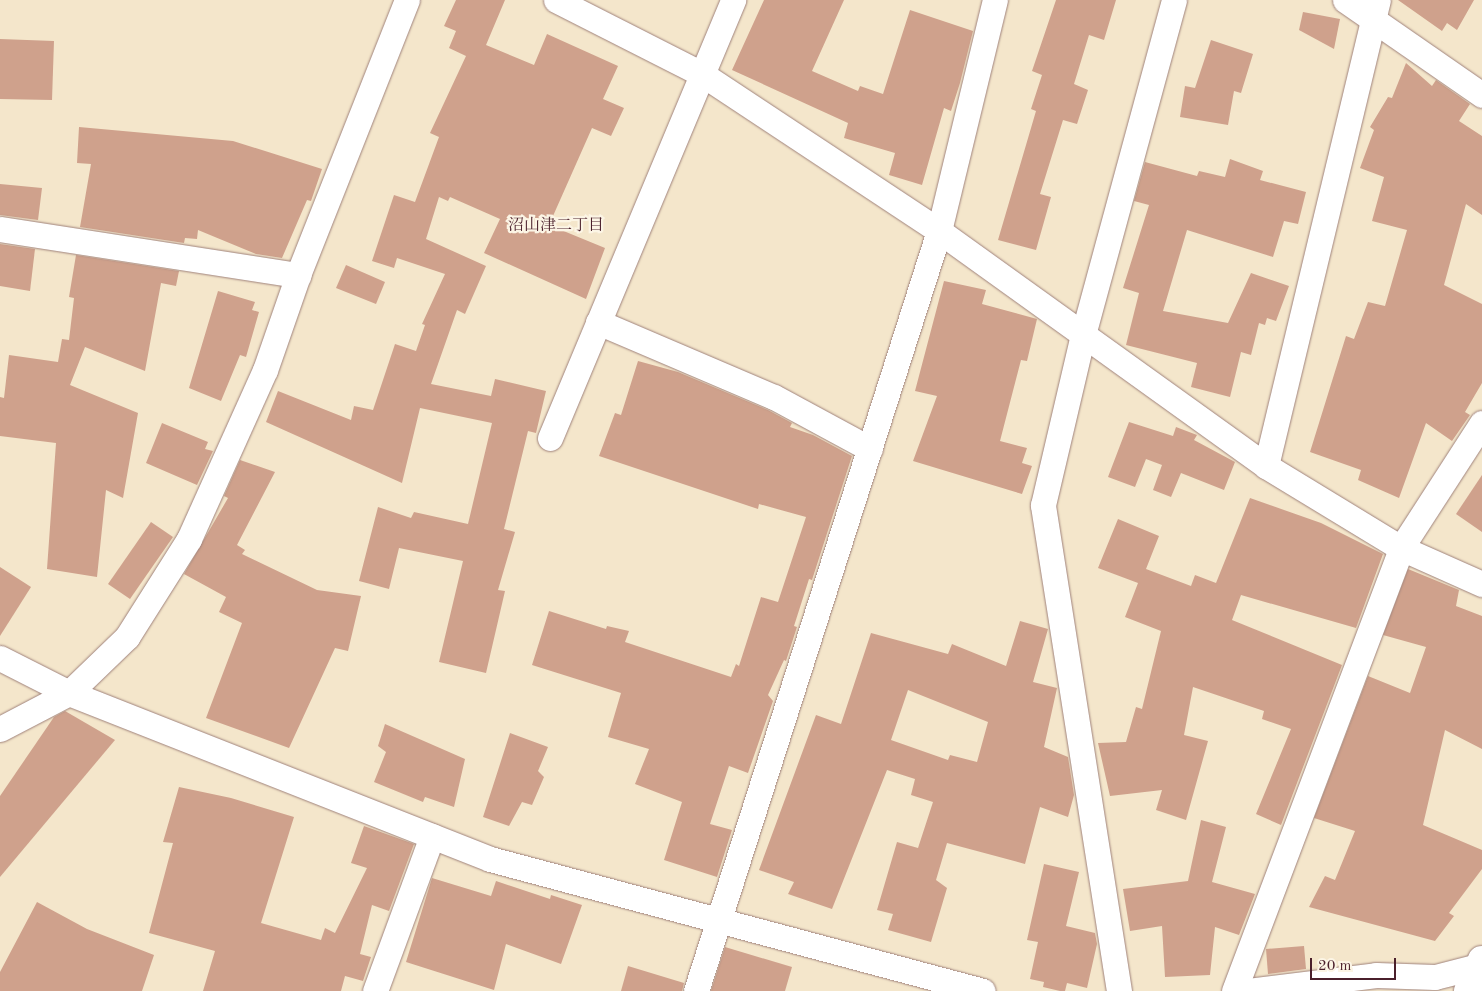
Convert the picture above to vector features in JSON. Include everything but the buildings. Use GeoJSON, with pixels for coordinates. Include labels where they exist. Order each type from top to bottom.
{"type":"FeatureCollection","features":[{"type":"Feature","properties":{"kind":"main road"},"geometry":{"type":"LineString","coordinates":[[1468,991],[1481,963]]}},
{"type":"Feature","properties":{"kind":"street"},"geometry":{"type":"LineString","coordinates":[[0,729],[69,693],[127,637],[189,539],[265,370],[298,275],[408,0]]}},
{"type":"Feature","properties":{"kind":"street"},"geometry":{"type":"LineString","coordinates":[[556,0],[702,74],[939,231],[1266,466],[1401,548],[1482,584]]}},
{"type":"Feature","properties":{"kind":"street"},"geometry":{"type":"LineString","coordinates":[[550,438],[733,0]]}},
{"type":"Feature","properties":{"kind":"street"},"geometry":{"type":"LineString","coordinates":[[696,991],[939,231],[995,0]]}},
{"type":"Feature","properties":{"kind":"street"},"geometry":{"type":"LineString","coordinates":[[1119,991],[1043,505],[1083,335],[1174,0]]}},
{"type":"Feature","properties":{"kind":"street"},"geometry":{"type":"LineString","coordinates":[[1345,0],[1375,10],[1482,95]]}},
{"type":"Feature","properties":{"kind":"street"},"geometry":{"type":"LineString","coordinates":[[1266,466],[1375,10]]}},
{"type":"Feature","properties":{"kind":"street"},"geometry":{"type":"LineString","coordinates":[[0,229],[298,275]]}},
{"type":"Feature","properties":{"kind":"street"},"geometry":{"type":"LineString","coordinates":[[598,322],[774,397],[870,450]]}},
{"type":"Feature","properties":{"kind":"street"},"geometry":{"type":"LineString","coordinates":[[1234,991],[1401,548],[1482,423]]}},
{"type":"Feature","properties":{"kind":"street"},"geometry":{"type":"LineString","coordinates":[[0,658],[69,693],[490,859],[720,918],[983,991]]}},
{"type":"Feature","properties":{"kind":"street"},"geometry":{"type":"LineString","coordinates":[[375,991],[432,836]]}},
{"type":"Feature","properties":{"kind":"street"},"geometry":{"type":"LineString","coordinates":[[1248,991],[1376,975],[1436,977],[1481,963]]}},
{"type":"Feature","properties":{"kind":"street"},"geometry":{"type":"LineString","coordinates":[[1453,991],[1481,963]]}},
{"type":"Feature","properties":{"kind":"district","name":"沼山津二丁目"},"geometry":{"type":"Point","coordinates":[556,226]}}]}
